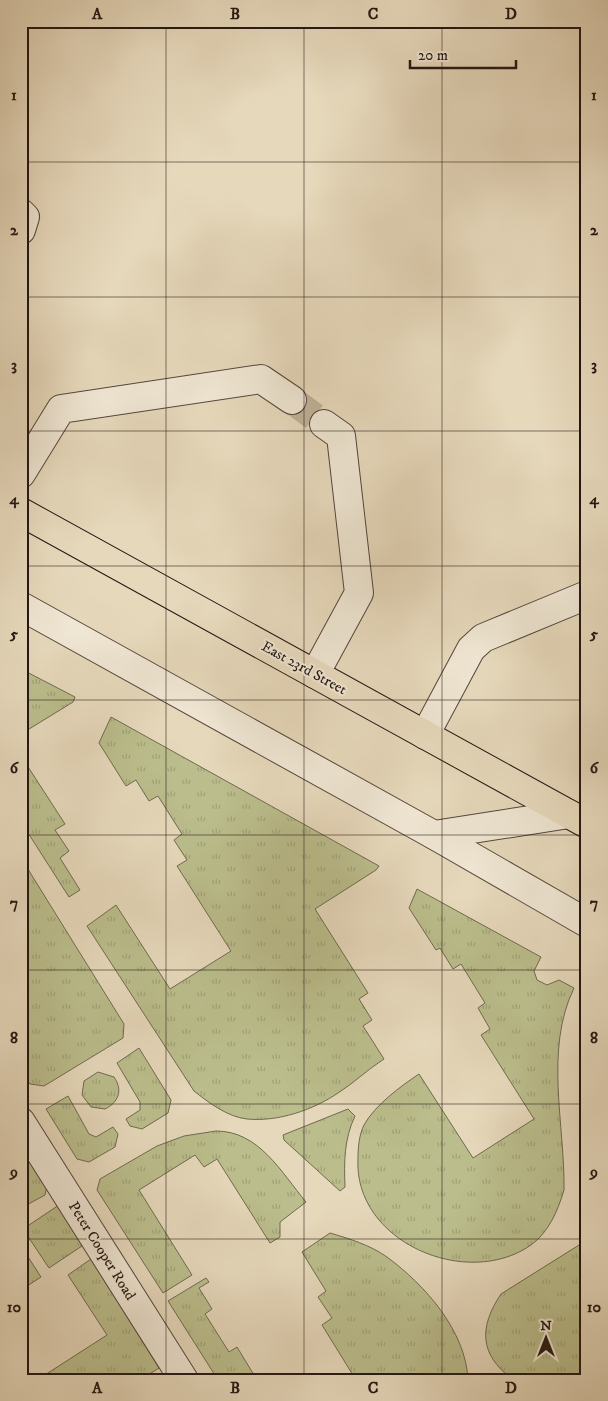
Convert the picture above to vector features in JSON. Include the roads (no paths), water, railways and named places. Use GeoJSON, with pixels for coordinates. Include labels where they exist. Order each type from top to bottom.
{"type":"FeatureCollection","features":[{"type":"Feature","properties":{"kind":"main road","name":"East 23rd Street"},"geometry":{"type":"LineString","coordinates":[[21,512],[578,819]]}},
{"type":"Feature","properties":{"kind":"street"},"geometry":{"type":"LineString","coordinates":[[21,213],[24,217],[21,230]]}},
{"type":"Feature","properties":{"kind":"street"},"geometry":{"type":"LineString","coordinates":[[21,474],[62,409],[261,379],[292,400]]}},
{"type":"Feature","properties":{"kind":"street"},"geometry":{"type":"LineString","coordinates":[[315,674],[359,592],[341,436],[324,424]]}},
{"type":"Feature","properties":{"kind":"street"},"geometry":{"type":"LineString","coordinates":[[425,735],[471,649],[483,638],[587,595]]}},
{"type":"Feature","properties":{"kind":"street"},"geometry":{"type":"LineString","coordinates":[[21,606],[434,835],[587,923]]}},
{"type":"Feature","properties":{"kind":"street"},"geometry":{"type":"LineString","coordinates":[[434,835],[578,819]]}},
{"type":"Feature","properties":{"kind":"street","name":"Peter Cooper Road"},"geometry":{"type":"LineString","coordinates":[[21,1122],[184,1380]]}},
{"type":"Feature","properties":{"kind":"tunnel"},"geometry":{"type":"LineString","coordinates":[[292,400],[324,424]]}}]}
